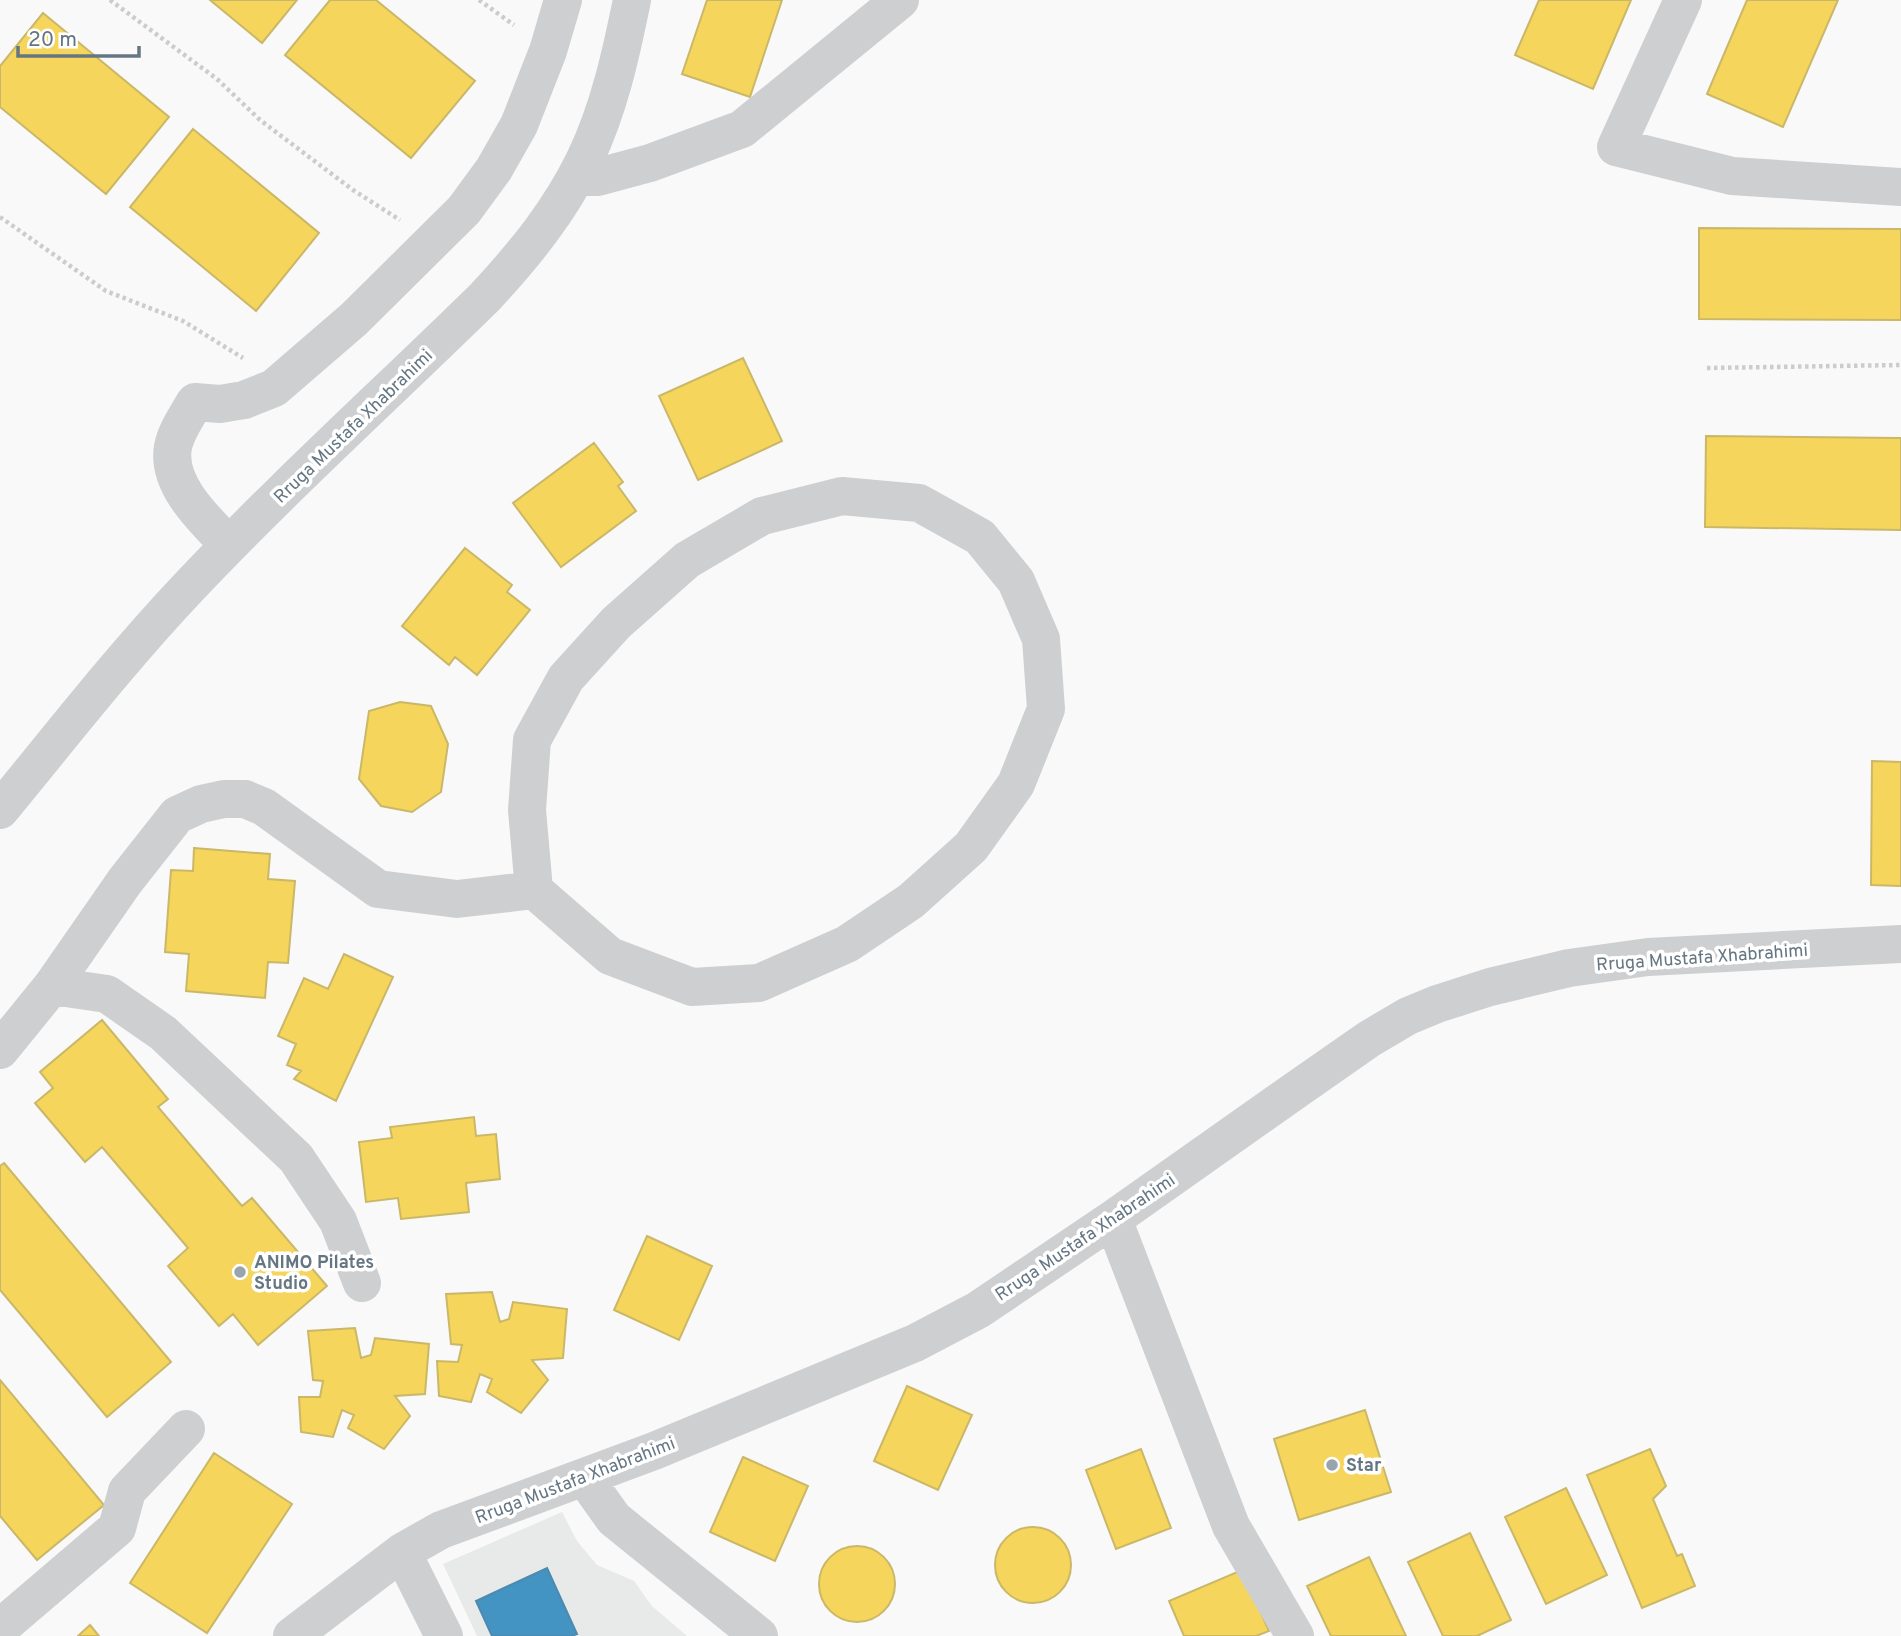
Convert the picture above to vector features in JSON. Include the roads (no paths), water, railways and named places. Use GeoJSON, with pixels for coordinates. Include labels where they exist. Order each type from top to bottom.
{"type":"FeatureCollection","features":[{"type":"Feature","properties":{"kind":"street"},"geometry":{"type":"LineString","coordinates":[[229,545],[192,507],[177,478],[172,450],[178,432],[195,402],[220,404],[244,400],[274,388],[354,319],[464,210],[494,169],[519,125],[548,51],[563,0]]}},
{"type":"Feature","properties":{"kind":"street","name":"Rruga Mustafa Xhabrahimi"},"geometry":{"type":"LineString","coordinates":[[0,810],[147,633],[229,545],[485,298],[537,237],[576,177],[603,114],[617,69],[632,0]]}},
{"type":"Feature","properties":{"kind":"street"},"geometry":{"type":"LineString","coordinates":[[576,177],[597,177],[650,163],[742,130],[900,0]]}},
{"type":"Feature","properties":{"kind":"street"},"geometry":{"type":"LineString","coordinates":[[1683,0],[1616,147],[1732,176],[1901,187]]}},
{"type":"Feature","properties":{"kind":"street"},"geometry":{"type":"LineString","coordinates":[[0,1050],[51,986],[125,881],[177,815],[201,804],[224,799],[245,799],[264,807],[378,889],[457,899],[534,890],[610,956],[692,987],[759,983],[847,943],[911,901],[971,847],[1016,784],[1046,709],[1041,639],[1016,581],[980,537],[919,503],[842,496],[762,516],[687,560],[616,623],[566,678],[532,740],[527,810],[534,890]]}},
{"type":"Feature","properties":{"kind":"street","name":"Rruga Mustafa Xhabrahimi"},"geometry":{"type":"LineString","coordinates":[[292,1636],[402,1552],[441,1530],[654,1451],[915,1343],[978,1310],[1113,1219],[1369,1039],[1408,1016],[1490,988],[1569,968],[1648,957],[1901,944]]}},
{"type":"Feature","properties":{"kind":"street"},"geometry":{"type":"LineString","coordinates":[[51,986],[107,994],[163,1032],[296,1157],[338,1221],[362,1283]]}},
{"type":"Feature","properties":{"kind":"street"},"geometry":{"type":"LineString","coordinates":[[1113,1219],[1231,1526],[1295,1636]]}},
{"type":"Feature","properties":{"kind":"street"},"geometry":{"type":"LineString","coordinates":[[0,1628],[117,1528],[127,1491],[186,1429]]}},
{"type":"Feature","properties":{"kind":"street"},"geometry":{"type":"LineString","coordinates":[[584,1477],[614,1519],[759,1636]]}},
{"type":"Feature","properties":{"kind":"street"},"geometry":{"type":"LineString","coordinates":[[402,1552],[444,1636]]}},
{"type":"Feature","properties":{"kind":"place","name":"ANIMO Pilates Studio"},"geometry":{"type":"Point","coordinates":[240,1272]}},
{"type":"Feature","properties":{"kind":"place","name":"Star"},"geometry":{"type":"Point","coordinates":[1332,1465]}}]}
